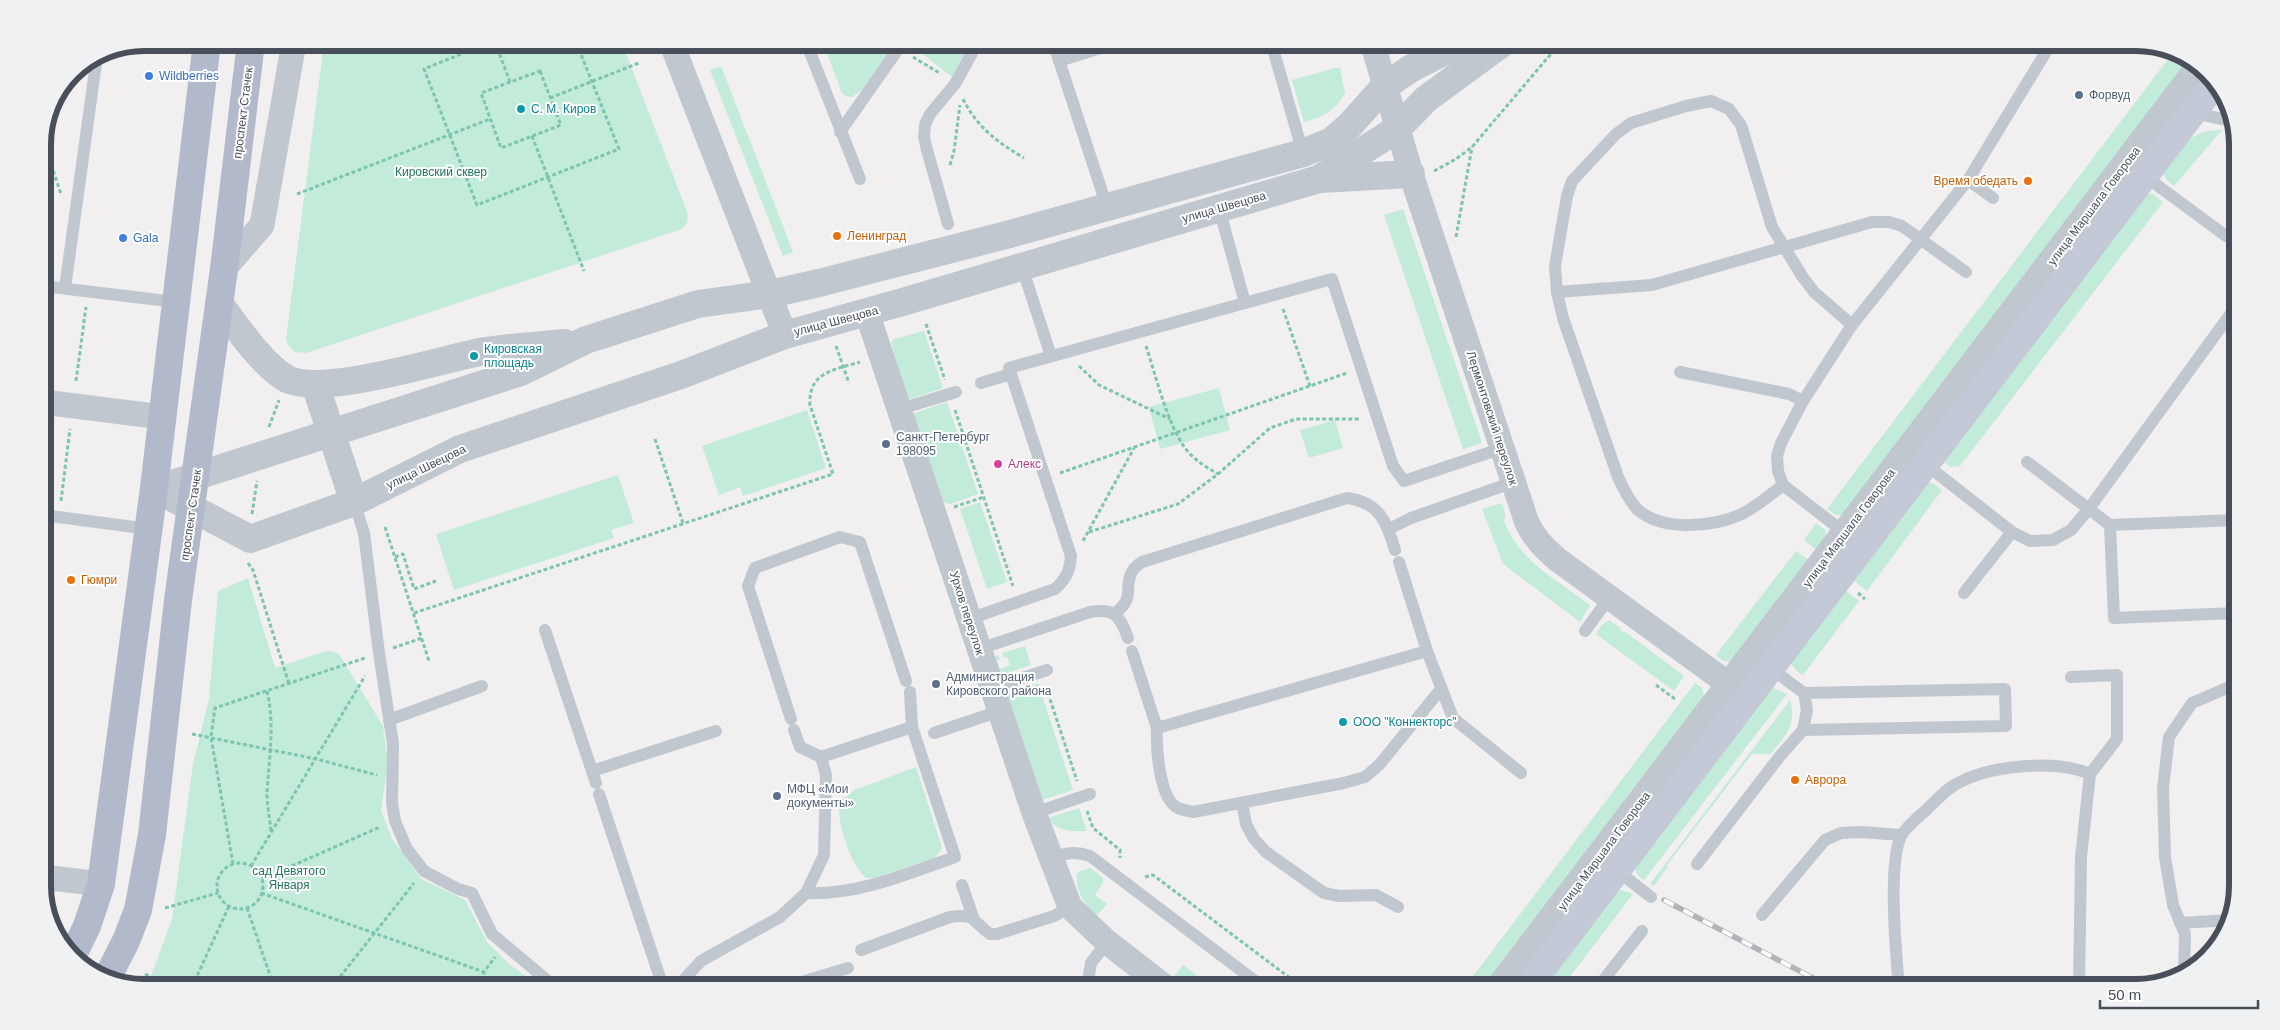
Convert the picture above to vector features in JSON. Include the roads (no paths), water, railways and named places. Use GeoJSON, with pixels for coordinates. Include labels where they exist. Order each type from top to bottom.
{"type":"FeatureCollection","features":[{"type":"Feature","properties":{"kind":"main road"},"geometry":{"type":"LineString","coordinates":[[75,949],[87,926],[101,884],[149,529],[206,51]]}},
{"type":"Feature","properties":{"kind":"main road","name":"проспект Стачек"},"geometry":{"type":"LineString","coordinates":[[110,972],[126,942],[138,910],[152,835],[178,600],[224,269],[250,51]]}},
{"type":"Feature","properties":{"kind":"main road","name":"улица Маршала Говорова"},"geometry":{"type":"LineString","coordinates":[[1534,979],[1608,864],[2136,170],[2193,113],[2211,89]]}},
{"type":"Feature","properties":{"kind":"street"},"geometry":{"type":"LineString","coordinates":[[224,269],[262,225],[292,51]]}},
{"type":"Feature","properties":{"kind":"street"},"geometry":{"type":"LineString","coordinates":[[674,51],[785,335]]}},
{"type":"Feature","properties":{"kind":"street","name":"Лермонтовский переулок"},"geometry":{"type":"LineString","coordinates":[[1374,51],[1396,129],[1420,174],[1503,448],[1533,535],[1551,554],[1739,692]]}},
{"type":"Feature","properties":{"kind":"street"},"geometry":{"type":"LineString","coordinates":[[154,488],[196,477],[521,372],[586,340],[698,304],[770,294],[1107,207],[1303,153],[1332,140],[1350,125],[1384,87],[1410,69],[1445,51]]}},
{"type":"Feature","properties":{"kind":"street","name":"улица Швецова"},"geometry":{"type":"LineString","coordinates":[[154,488],[192,506],[250,539],[354,502],[460,449],[681,375],[785,335],[868,313],[1318,179],[1396,129],[1426,99],[1492,51]]}},
{"type":"Feature","properties":{"kind":"street","name":"улица Маршала Говорова"},"geometry":{"type":"LineString","coordinates":[[2136,170],[2196,73]]}},
{"type":"Feature","properties":{"kind":"street"},"geometry":{"type":"LineString","coordinates":[[1318,179],[1420,174]]}},
{"type":"Feature","properties":{"kind":"street"},"geometry":{"type":"LineString","coordinates":[[218,303],[265,362],[288,379],[315,384],[361,379],[486,351],[586,340]]}},
{"type":"Feature","properties":{"kind":"street","name":"Урхов переулок"},"geometry":{"type":"LineString","coordinates":[[868,313],[1034,813],[1070,908],[1151,979]]}},
{"type":"Feature","properties":{"kind":"street"},"geometry":{"type":"LineString","coordinates":[[315,384],[354,502]]}},
{"type":"Feature","properties":{"kind":"street"},"geometry":{"type":"LineString","coordinates":[[51,403],[162,418]]}},
{"type":"Feature","properties":{"kind":"street","name":"улица Маршала Говорова"},"geometry":{"type":"LineString","coordinates":[[1762,662],[1845,534],[1917,458]]}},
{"type":"Feature","properties":{"kind":"street","name":"улица Маршала Говорова"},"geometry":{"type":"LineString","coordinates":[[1508,979],[1608,864]]}},
{"type":"Feature","properties":{"kind":"street"},"geometry":{"type":"LineString","coordinates":[[51,878],[101,884]]}},
{"type":"Feature","properties":{"kind":"lane"},"geometry":{"type":"LineString","coordinates":[[809,51],[860,179]]}},
{"type":"Feature","properties":{"kind":"lane"},"geometry":{"type":"LineString","coordinates":[[840,132],[897,51]]}},
{"type":"Feature","properties":{"kind":"lane"},"geometry":{"type":"LineString","coordinates":[[948,224],[924,137],[925,125],[930,114],[955,84],[972,51]]}},
{"type":"Feature","properties":{"kind":"lane"},"geometry":{"type":"LineString","coordinates":[[1056,51],[1107,207]]}},
{"type":"Feature","properties":{"kind":"lane"},"geometry":{"type":"LineString","coordinates":[[1059,61],[1091,51]]}},
{"type":"Feature","properties":{"kind":"lane"},"geometry":{"type":"LineString","coordinates":[[1274,51],[1303,153]]}},
{"type":"Feature","properties":{"kind":"lane"},"geometry":{"type":"LineString","coordinates":[[1845,534],[1783,485],[1778,471],[1777,456],[1781,443],[1803,401],[1852,325],[1968,180],[2047,51]]}},
{"type":"Feature","properties":{"kind":"lane"},"geometry":{"type":"LineString","coordinates":[[66,288],[96,65]]}},
{"type":"Feature","properties":{"kind":"lane"},"geometry":{"type":"LineString","coordinates":[[1783,485],[1743,513],[1726,520],[1704,525],[1677,524],[1653,518],[1638,510],[1626,494],[1618,477],[1557,292],[1555,266],[1567,196],[1572,181],[1616,134],[1631,123],[1686,106],[1711,101],[1729,109],[1741,125],[1772,227],[1814,292],[1852,325]]}},
{"type":"Feature","properties":{"kind":"lane"},"geometry":{"type":"LineString","coordinates":[[2193,113],[2225,120]]}},
{"type":"Feature","properties":{"kind":"lane"},"geometry":{"type":"LineString","coordinates":[[2136,170],[2226,236]]}},
{"type":"Feature","properties":{"kind":"lane"},"geometry":{"type":"LineString","coordinates":[[1968,180],[1993,198]]}},
{"type":"Feature","properties":{"kind":"lane"},"geometry":{"type":"LineString","coordinates":[[1219,208],[1245,303]]}},
{"type":"Feature","properties":{"kind":"lane"},"geometry":{"type":"LineString","coordinates":[[1557,292],[1652,285],[1872,222],[1889,222],[1902,226],[1966,272]]}},
{"type":"Feature","properties":{"kind":"lane"},"geometry":{"type":"LineString","coordinates":[[1022,267],[1051,356]]}},
{"type":"Feature","properties":{"kind":"lane"},"geometry":{"type":"LineString","coordinates":[[969,619],[1055,589],[1066,579],[1070,568],[1071,556],[1009,368],[1332,279],[1393,466],[1404,480],[1503,448]]}},
{"type":"Feature","properties":{"kind":"lane"},"geometry":{"type":"LineString","coordinates":[[51,287],[176,302]]}},
{"type":"Feature","properties":{"kind":"lane"},"geometry":{"type":"LineString","coordinates":[[1917,458],[2012,532],[2030,541],[2052,540],[2071,530],[2088,510],[2229,316]]}},
{"type":"Feature","properties":{"kind":"lane"},"geometry":{"type":"LineString","coordinates":[[1680,372],[1789,394],[1803,401]]}},
{"type":"Feature","properties":{"kind":"lane"},"geometry":{"type":"LineString","coordinates":[[981,384],[1011,374]]}},
{"type":"Feature","properties":{"kind":"lane"},"geometry":{"type":"LineString","coordinates":[[900,409],[953,393]]}},
{"type":"Feature","properties":{"kind":"lane"},"geometry":{"type":"LineString","coordinates":[[2027,462],[2110,525],[2229,520]]}},
{"type":"Feature","properties":{"kind":"lane"},"geometry":{"type":"LineString","coordinates":[[1389,529],[1411,518],[1514,482]]}},
{"type":"Feature","properties":{"kind":"lane"},"geometry":{"type":"LineString","coordinates":[[1116,613],[1124,607],[1129,598],[1129,582],[1133,570],[1142,562],[1328,502],[1347,498],[1362,500],[1377,510],[1389,529],[1427,650],[1452,718],[1521,773]]}},
{"type":"Feature","properties":{"kind":"lane"},"geometry":{"type":"LineString","coordinates":[[354,502],[364,533],[393,744],[392,779],[395,821],[407,849],[424,871],[472,893],[492,934],[545,979]]}},
{"type":"Feature","properties":{"kind":"lane"},"geometry":{"type":"LineString","coordinates":[[51,516],[149,529]]}},
{"type":"Feature","properties":{"kind":"lane"},"geometry":{"type":"LineString","coordinates":[[2110,525],[2114,618],[2229,613]]}},
{"type":"Feature","properties":{"kind":"lane"},"geometry":{"type":"LineString","coordinates":[[1964,593],[2012,532]]}},
{"type":"Feature","properties":{"kind":"lane"},"geometry":{"type":"LineString","coordinates":[[685,979],[701,961],[780,917],[806,893],[824,855],[826,775],[821,758],[800,747],[748,586],[755,568],[840,537],[860,542],[908,686],[912,727],[955,857],[865,888],[831,894],[806,893]]}},
{"type":"Feature","properties":{"kind":"lane"},"geometry":{"type":"LineString","coordinates":[[1585,631],[1610,598]]}},
{"type":"Feature","properties":{"kind":"lane"},"geometry":{"type":"LineString","coordinates":[[979,649],[1090,612],[1103,610],[1116,613],[1124,625],[1128,638]]}},
{"type":"Feature","properties":{"kind":"lane"},"geometry":{"type":"LineString","coordinates":[[545,630],[661,979]]}},
{"type":"Feature","properties":{"kind":"lane"},"geometry":{"type":"LineString","coordinates":[[1157,728],[1427,650]]}},
{"type":"Feature","properties":{"kind":"lane"},"geometry":{"type":"LineString","coordinates":[[1132,651],[1157,728],[1159,765],[1168,800],[1178,808],[1193,812],[1344,783],[1365,777],[1379,765],[1441,690]]}},
{"type":"Feature","properties":{"kind":"lane"},"geometry":{"type":"LineString","coordinates":[[1762,662],[1804,693],[2005,690],[2006,726],[1803,730]]}},
{"type":"Feature","properties":{"kind":"lane"},"geometry":{"type":"LineString","coordinates":[[992,688],[1044,671]]}},
{"type":"Feature","properties":{"kind":"lane"},"geometry":{"type":"LineString","coordinates":[[2070,677],[2117,675],[2117,739],[2090,774],[2081,857],[2079,979]]}},
{"type":"Feature","properties":{"kind":"lane"},"geometry":{"type":"LineString","coordinates":[[389,720],[482,686]]}},
{"type":"Feature","properties":{"kind":"lane"},"geometry":{"type":"LineString","coordinates":[[2184,965],[2185,934],[2173,905],[2164,857],[2163,788],[2170,738],[2192,703],[2229,688]]}},
{"type":"Feature","properties":{"kind":"lane"},"geometry":{"type":"LineString","coordinates":[[1697,864],[1780,756],[1803,730],[1807,710],[1804,693]]}},
{"type":"Feature","properties":{"kind":"lane"},"geometry":{"type":"LineString","coordinates":[[934,733],[1000,711]]}},
{"type":"Feature","properties":{"kind":"lane"},"geometry":{"type":"LineString","coordinates":[[821,758],[912,727]]}},
{"type":"Feature","properties":{"kind":"lane"},"geometry":{"type":"LineString","coordinates":[[596,782],[716,731]]}},
{"type":"Feature","properties":{"kind":"lane"},"geometry":{"type":"LineString","coordinates":[[1898,979],[1895,950],[1896,858],[1901,835],[1952,786],[1969,778],[1990,772],[2039,765],[2075,768],[2090,774]]}},
{"type":"Feature","properties":{"kind":"lane"},"geometry":{"type":"LineString","coordinates":[[1034,813],[1086,796]]}},
{"type":"Feature","properties":{"kind":"lane"},"geometry":{"type":"LineString","coordinates":[[1242,803],[1246,824],[1254,840],[1266,852],[1324,894],[1339,896],[1376,895],[1398,907]]}},
{"type":"Feature","properties":{"kind":"lane"},"geometry":{"type":"LineString","coordinates":[[1762,915],[1825,840],[1841,833],[1861,832],[1901,835]]}},
{"type":"Feature","properties":{"kind":"lane"},"geometry":{"type":"LineString","coordinates":[[1052,858],[1079,852],[1090,856],[1250,979]]}},
{"type":"Feature","properties":{"kind":"lane"},"geometry":{"type":"LineString","coordinates":[[1608,864],[1651,897]]}},
{"type":"Feature","properties":{"kind":"lane"},"geometry":{"type":"LineString","coordinates":[[962,885],[973,917],[990,934],[997,934],[1054,916],[1070,908]]}},
{"type":"Feature","properties":{"kind":"lane"},"geometry":{"type":"LineString","coordinates":[[861,950],[950,917],[963,915],[973,917]]}},
{"type":"Feature","properties":{"kind":"lane"},"geometry":{"type":"LineString","coordinates":[[2180,922],[2222,920]]}},
{"type":"Feature","properties":{"kind":"lane"},"geometry":{"type":"LineString","coordinates":[[1605,979],[1642,931]]}},
{"type":"Feature","properties":{"kind":"lane"},"geometry":{"type":"LineString","coordinates":[[1089,979],[1092,963],[1107,942]]}},
{"type":"Feature","properties":{"kind":"lane"},"geometry":{"type":"LineString","coordinates":[[813,979],[848,968]]}},
{"type":"Feature","properties":{"kind":"railway"},"geometry":{"type":"LineString","coordinates":[[1664,900],[1815,979]]}},
{"type":"Feature","properties":{"kind":"place","name":"Wildberries"},"geometry":{"type":"Point","coordinates":[149,76]}},
{"type":"Feature","properties":{"kind":"place","name":"Форвуд"},"geometry":{"type":"Point","coordinates":[2079,95]}},
{"type":"Feature","properties":{"kind":"place","name":"С. М. Киров"},"geometry":{"type":"Point","coordinates":[521,109]}},
{"type":"Feature","properties":{"kind":"place","name":"Время обедать"},"geometry":{"type":"Point","coordinates":[2028,181]}},
{"type":"Feature","properties":{"kind":"place","name":"Ленинград"},"geometry":{"type":"Point","coordinates":[837,236]}},
{"type":"Feature","properties":{"kind":"place","name":"Gala"},"geometry":{"type":"Point","coordinates":[123,238]}},
{"type":"Feature","properties":{"kind":"place","name":"Кировская площадь"},"geometry":{"type":"Point","coordinates":[474,356]}},
{"type":"Feature","properties":{"kind":"place","name":"Санкт-Петербург 198095"},"geometry":{"type":"Point","coordinates":[886,444]}},
{"type":"Feature","properties":{"kind":"place","name":"Алекс"},"geometry":{"type":"Point","coordinates":[998,464]}},
{"type":"Feature","properties":{"kind":"place","name":"Гюмри"},"geometry":{"type":"Point","coordinates":[71,580]}},
{"type":"Feature","properties":{"kind":"place","name":"Администрация Кировского района"},"geometry":{"type":"Point","coordinates":[936,684]}},
{"type":"Feature","properties":{"kind":"place","name":"ООО \"Коннекторс\""},"geometry":{"type":"Point","coordinates":[1343,722]}},
{"type":"Feature","properties":{"kind":"place","name":"Аврора"},"geometry":{"type":"Point","coordinates":[1795,780]}},
{"type":"Feature","properties":{"kind":"place","name":"МФЦ «Мои документы»"},"geometry":{"type":"Point","coordinates":[777,796]}},
{"type":"Feature","properties":{"kind":"park label","name":"Кировский сквер"},"geometry":{"type":"Point","coordinates":[441,172]}},
{"type":"Feature","properties":{"kind":"park label","name":"сад Девятого Января"},"geometry":{"type":"Point","coordinates":[289,878]}}]}
